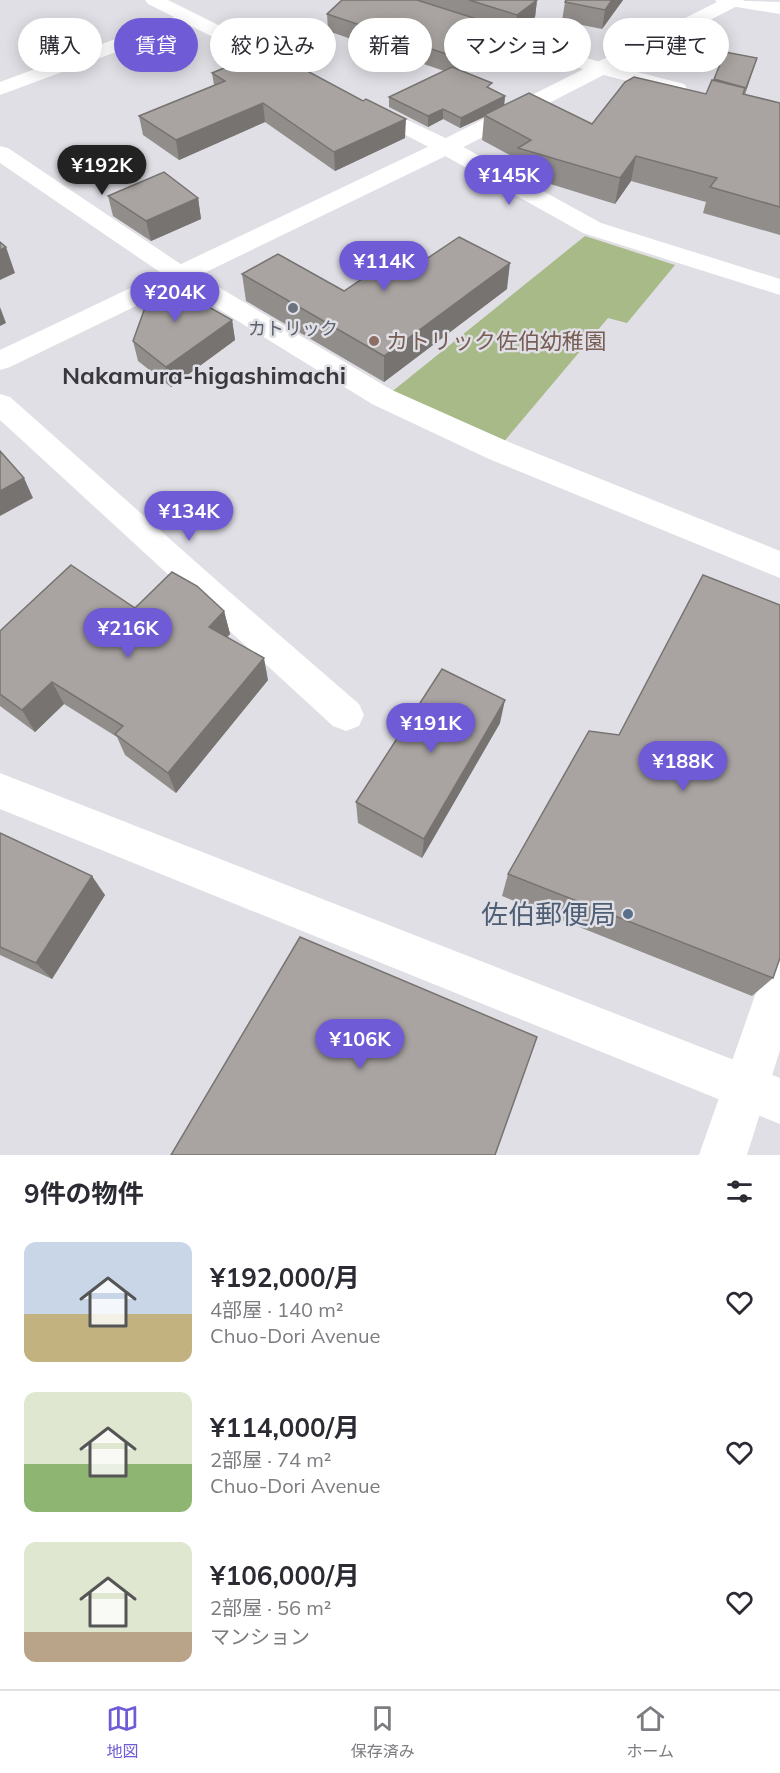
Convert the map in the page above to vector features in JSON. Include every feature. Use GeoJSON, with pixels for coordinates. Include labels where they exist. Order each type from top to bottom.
{"type":"FeatureCollection","features":[{"type":"Feature","properties":{"kind":"main road"},"geometry":{"type":"LineString","coordinates":[[154,0],[190,18]]}},
{"type":"Feature","properties":{"kind":"main road"},"geometry":{"type":"LineString","coordinates":[[387,0],[420,13],[599,68],[695,93]]}},
{"type":"Feature","properties":{"kind":"main road"},"geometry":{"type":"LineString","coordinates":[[0,361],[446,147],[731,0],[780,8]]}},
{"type":"Feature","properties":{"kind":"main road"},"geometry":{"type":"LineString","coordinates":[[198,22],[316,81]]}},
{"type":"Feature","properties":{"kind":"main road"},"geometry":{"type":"LineString","coordinates":[[0,89],[114,46]]}},
{"type":"Feature","properties":{"kind":"main road"},"geometry":{"type":"LineString","coordinates":[[348,97],[446,147],[592,228],[780,288]]}},
{"type":"Feature","properties":{"kind":"main road"},"geometry":{"type":"LineString","coordinates":[[0,153],[179,274],[382,397],[500,451],[780,565]]}},
{"type":"Feature","properties":{"kind":"main road"},"geometry":{"type":"LineString","coordinates":[[0,404],[212,597],[346,715]]}},
{"type":"Feature","properties":{"kind":"main road"},"geometry":{"type":"LineString","coordinates":[[0,791],[762,1094]]}},
{"type":"Feature","properties":{"kind":"main road"},"geometry":{"type":"LineString","coordinates":[[723,1155],[762,1094],[780,982]]}},
{"type":"Feature","properties":{"kind":"green space"},"geometry":{"type":"Polygon","coordinates":[[[585,236],[675,265],[627,323],[608,318],[502,444],[389,394],[585,236]]]}},
{"type":"Feature","properties":{"kind":"building"},"geometry":{"type":"Polygon","coordinates":[[[342,0],[417,0],[474,18],[444,18],[444,53],[432,49],[432,18],[348,18],[348,21],[327,14],[342,0]]]}},
{"type":"Feature","properties":{"kind":"building"},"geometry":{"type":"Polygon","coordinates":[[[469,0],[537,0],[517,15],[469,0]]]}},
{"type":"Feature","properties":{"kind":"building"},"geometry":{"type":"Polygon","coordinates":[[[566,0],[612,0],[605,10],[565,2],[566,0]]]}},
{"type":"Feature","properties":{"kind":"building"},"geometry":{"type":"Polygon","coordinates":[[[729,53],[757,58],[746,88],[714,79],[717,72],[729,72],[729,53]]]}},
{"type":"Feature","properties":{"kind":"building"},"geometry":{"type":"Polygon","coordinates":[[[444,71],[464,72],[492,83],[487,87],[505,96],[461,118],[443,109],[428,116],[389,97],[444,71]]]}},
{"type":"Feature","properties":{"kind":"building"},"geometry":{"type":"Polygon","coordinates":[[[309,72],[363,101],[366,99],[406,119],[334,152],[263,103],[176,140],[139,116],[225,81],[212,73],[309,72]]]}},
{"type":"Feature","properties":{"kind":"building"},"geometry":{"type":"Polygon","coordinates":[[[634,77],[706,94],[712,80],[745,88],[743,94],[780,103],[780,207],[710,187],[717,178],[636,156],[620,178],[518,148],[531,140],[484,115],[529,93],[592,124],[625,82],[634,77]]]}},
{"type":"Feature","properties":{"kind":"building"},"geometry":{"type":"Polygon","coordinates":[[[164,172],[198,198],[146,221],[108,196],[164,172]]]}},
{"type":"Feature","properties":{"kind":"building"},"geometry":{"type":"Polygon","coordinates":[[[459,237],[510,263],[384,356],[242,274],[278,254],[344,291],[396,256],[416,266],[459,237]]]}},
{"type":"Feature","properties":{"kind":"building"},"geometry":{"type":"Polygon","coordinates":[[[0,242],[6,247],[0,250],[0,242]]]}},
{"type":"Feature","properties":{"kind":"building"},"geometry":{"type":"Polygon","coordinates":[[[156,277],[232,320],[166,367],[133,341],[156,277]]]}},
{"type":"Feature","properties":{"kind":"building"},"geometry":{"type":"Polygon","coordinates":[[[0,451],[24,478],[0,491],[0,451]]]}},
{"type":"Feature","properties":{"kind":"building"},"geometry":{"type":"Polygon","coordinates":[[[71,565],[135,608],[172,572],[197,586],[224,611],[209,627],[264,658],[168,773],[115,734],[123,726],[52,682],[22,710],[0,694],[0,631],[71,565]]]}},
{"type":"Feature","properties":{"kind":"building"},"geometry":{"type":"Polygon","coordinates":[[[703,575],[780,605],[780,958],[773,978],[508,874],[589,731],[619,735],[703,575]]]}},
{"type":"Feature","properties":{"kind":"building"},"geometry":{"type":"Polygon","coordinates":[[[442,669],[505,700],[424,839],[356,802],[442,669]]]}},
{"type":"Feature","properties":{"kind":"building"},"geometry":{"type":"Polygon","coordinates":[[[0,833],[92,876],[36,963],[0,947],[0,833]]]}},
{"type":"Feature","properties":{"kind":"building"},"geometry":{"type":"Polygon","coordinates":[[[300,937],[537,1037],[495,1155],[171,1155],[300,937]]]}},
{"type":"Feature","properties":{"kind":"place","name":"カトリック"},"geometry":{"type":"Point","coordinates":[293,308]}},
{"type":"Feature","properties":{"kind":"place","name":"カトリック佐伯幼稚園"},"geometry":{"type":"Point","coordinates":[374,341]}},
{"type":"Feature","properties":{"kind":"place","name":"佐伯郵便局"},"geometry":{"type":"Point","coordinates":[628,914]}},
{"type":"Feature","properties":{"kind":"district","name":"Nakamura-higashimachi"},"geometry":{"type":"Point","coordinates":[204,375]}}]}
